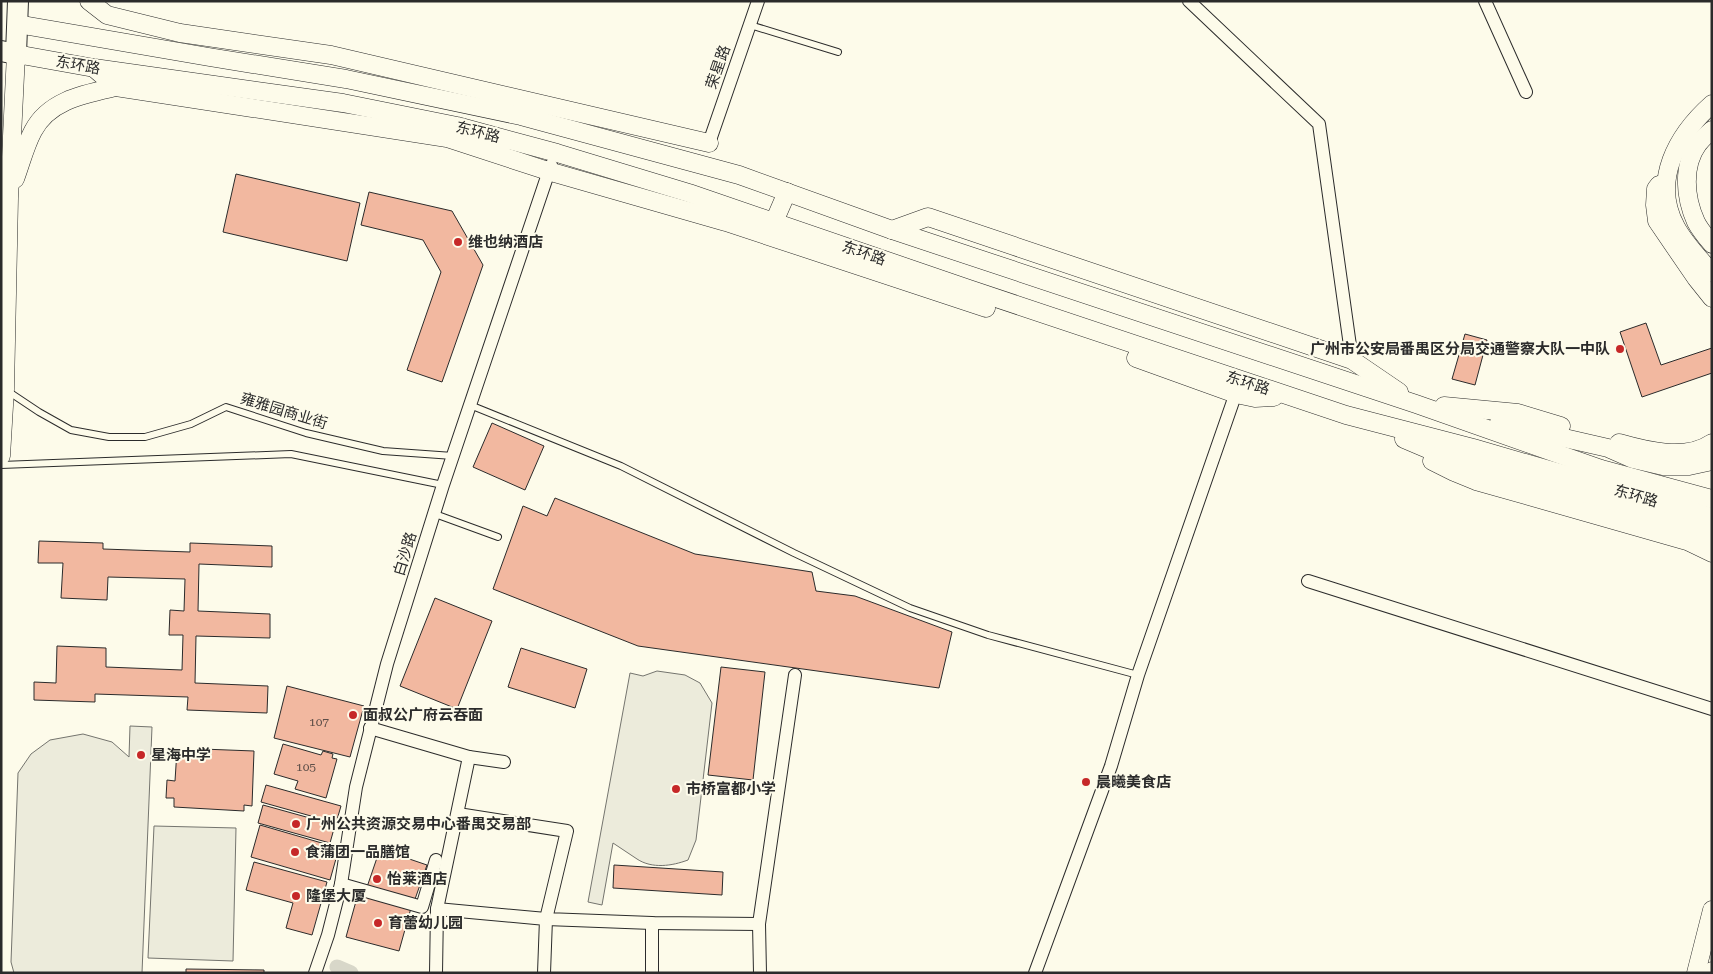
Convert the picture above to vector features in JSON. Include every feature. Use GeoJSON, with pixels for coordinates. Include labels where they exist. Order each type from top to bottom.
{"type":"FeatureCollection","features":[{"type":"Feature","properties":{"kind":"main road"},"geometry":{"type":"LineString","coordinates":[[1,456],[5,389],[9,198],[9,23],[18,1]]}},
{"type":"Feature","properties":{"kind":"main road"},"geometry":{"type":"LineString","coordinates":[[89,1],[107,14],[173,31],[331,55],[709,143]]}},
{"type":"Feature","properties":{"kind":"main road","name":"东环路"},"geometry":{"type":"LineString","coordinates":[[9,23],[346,78],[521,116],[739,175],[892,230],[1416,404],[1602,469],[1712,500]]}},
{"type":"Feature","properties":{"kind":"main road"},"geometry":{"type":"LineString","coordinates":[[173,31],[254,64]]}},
{"type":"Feature","properties":{"kind":"main road","name":"东环路"},"geometry":{"type":"LineString","coordinates":[[9,52],[94,68],[343,103],[457,126],[557,153],[689,193],[774,222],[1238,388],[1255,398],[1292,397],[1346,415],[1473,448],[1712,517]]}},
{"type":"Feature","properties":{"kind":"main road"},"geometry":{"type":"LineString","coordinates":[[94,68],[116,87]]}},
{"type":"Feature","properties":{"kind":"main road"},"geometry":{"type":"LineString","coordinates":[[9,198],[33,131],[40,119],[68,100],[91,92],[116,87],[447,138],[548,171],[726,222],[1097,344],[1238,388]]}},
{"type":"Feature","properties":{"kind":"main road"},"geometry":{"type":"LineString","coordinates":[[1712,104],[1696,118],[1681,138],[1672,158],[1666,183],[1666,201],[1676,227],[1712,274]]}},
{"type":"Feature","properties":{"kind":"main road"},"geometry":{"type":"LineString","coordinates":[[1707,238],[1696,222],[1689,202],[1686,183],[1690,161],[1698,144],[1712,130]]}},
{"type":"Feature","properties":{"kind":"main road"},"geometry":{"type":"LineString","coordinates":[[647,150],[709,143]]}},
{"type":"Feature","properties":{"kind":"main road"},"geometry":{"type":"LineString","coordinates":[[709,143],[689,193],[726,222]]}},
{"type":"Feature","properties":{"kind":"main road"},"geometry":{"type":"LineString","coordinates":[[1670,165],[1656,190],[1657,221],[1712,298]]}},
{"type":"Feature","properties":{"kind":"main road"},"geometry":{"type":"LineString","coordinates":[[774,222],[787,192]]}},
{"type":"Feature","properties":{"kind":"main road"},"geometry":{"type":"LineString","coordinates":[[892,230],[928,216],[1352,360],[1416,404],[1608,448],[1633,459],[1663,466],[1689,466],[1712,461]]}},
{"type":"Feature","properties":{"kind":"main road"},"geometry":{"type":"LineString","coordinates":[[1416,404],[1518,413],[1638,448],[1665,452],[1687,452],[1706,447],[1712,443]]}},
{"type":"Feature","properties":{"kind":"main road"},"geometry":{"type":"LineString","coordinates":[[1346,415],[1444,456],[1698,527],[1712,535]]}},
{"type":"Feature","properties":{"kind":"main road"},"geometry":{"type":"LineString","coordinates":[[1404,439],[1433,462],[1476,481],[1687,541],[1712,553]]}},
{"type":"Feature","properties":{"kind":"main road"},"geometry":{"type":"LineString","coordinates":[[1696,973],[1712,910]]}},
{"type":"Feature","properties":{"kind":"street","name":"荣星路"},"geometry":{"type":"LineString","coordinates":[[709,143],[758,1]]}},
{"type":"Feature","properties":{"kind":"street"},"geometry":{"type":"LineString","coordinates":[[1190,1],[1319,124],[1352,360]]}},
{"type":"Feature","properties":{"kind":"street"},"geometry":{"type":"LineString","coordinates":[[1486,1],[1526,92]]}},
{"type":"Feature","properties":{"kind":"street","name":"白沙路"},"geometry":{"type":"LineString","coordinates":[[315,973],[328,935],[341,884],[356,788],[387,664],[443,485],[548,171],[557,153]]}},
{"type":"Feature","properties":{"kind":"street"},"geometry":{"type":"LineString","coordinates":[[1035,973],[1111,766],[1138,675],[1238,388]]}},
{"type":"Feature","properties":{"kind":"street"},"geometry":{"type":"LineString","coordinates":[[1308,581],[1712,709]]}},
{"type":"Feature","properties":{"kind":"street"},"geometry":{"type":"LineString","coordinates":[[760,973],[759,924],[795,675]]}},
{"type":"Feature","properties":{"kind":"street"},"geometry":{"type":"LineString","coordinates":[[370,728],[469,757],[504,762]]}},
{"type":"Feature","properties":{"kind":"street"},"geometry":{"type":"LineString","coordinates":[[436,973],[437,909],[469,757]]}},
{"type":"Feature","properties":{"kind":"street"},"geometry":{"type":"LineString","coordinates":[[458,814],[567,831],[546,919],[544,973]]}},
{"type":"Feature","properties":{"kind":"street"},"geometry":{"type":"LineString","coordinates":[[341,884],[422,907],[436,860]]}},
{"type":"Feature","properties":{"kind":"street"},"geometry":{"type":"LineString","coordinates":[[437,909],[546,919],[652,923],[759,924]]}},
{"type":"Feature","properties":{"kind":"street"},"geometry":{"type":"LineString","coordinates":[[652,923],[652,973]]}},
{"type":"Feature","properties":{"kind":"lane"},"geometry":{"type":"LineString","coordinates":[[750,25],[838,52]]}},
{"type":"Feature","properties":{"kind":"lane","name":"雍雅园商业街"},"geometry":{"type":"LineString","coordinates":[[5,389],[39,412],[71,430],[109,437],[145,437],[191,424],[226,407],[306,433],[383,450],[453,456]]}},
{"type":"Feature","properties":{"kind":"lane"},"geometry":{"type":"LineString","coordinates":[[470,404],[621,466],[794,553],[910,608],[988,635],[1138,675]]}},
{"type":"Feature","properties":{"kind":"lane"},"geometry":{"type":"LineString","coordinates":[[1,466],[291,454],[443,485]]}},
{"type":"Feature","properties":{"kind":"lane"},"geometry":{"type":"LineString","coordinates":[[434,514],[498,537]]}},
{"type":"Feature","properties":{"kind":"shaded area"},"geometry":{"type":"Polygon","coordinates":[[[657,671],[685,675],[700,683],[712,703],[696,840],[688,860],[662,866],[643,862],[613,843],[602,905],[588,902],[630,673],[643,676],[657,671]]]}},
{"type":"Feature","properties":{"kind":"shaded area"},"geometry":{"type":"Polygon","coordinates":[[[130,726],[152,727],[142,973],[14,973],[11,962],[18,773],[31,754],[50,740],[83,734],[112,742],[129,757],[130,726]]]}},
{"type":"Feature","properties":{"kind":"shaded area"},"geometry":{"type":"Polygon","coordinates":[[[154,826],[236,828],[233,961],[148,958],[154,826]]]}},
{"type":"Feature","properties":{"kind":"building"},"geometry":{"type":"Polygon","coordinates":[[[236,174],[360,203],[347,261],[223,232],[236,174]]]}},
{"type":"Feature","properties":{"kind":"building"},"geometry":{"type":"Polygon","coordinates":[[[369,192],[452,211],[483,265],[442,382],[407,370],[441,272],[423,240],[361,225],[369,192]]]}},
{"type":"Feature","properties":{"kind":"building"},"geometry":{"type":"Polygon","coordinates":[[[1646,323],[1661,365],[1712,348],[1712,373],[1642,397],[1620,332],[1646,323]]]}},
{"type":"Feature","properties":{"kind":"building"},"geometry":{"type":"Polygon","coordinates":[[[1465,334],[1487,340],[1475,385],[1452,379],[1465,334]]]}},
{"type":"Feature","properties":{"kind":"building"},"geometry":{"type":"Polygon","coordinates":[[[492,423],[544,446],[525,490],[473,467],[492,423]]]}},
{"type":"Feature","properties":{"kind":"building"},"geometry":{"type":"Polygon","coordinates":[[[555,498],[695,554],[812,572],[816,591],[855,596],[952,632],[939,688],[638,646],[493,589],[523,506],[547,516],[555,498]]]}},
{"type":"Feature","properties":{"kind":"building"},"geometry":{"type":"Polygon","coordinates":[[[39,541],[103,543],[103,549],[190,552],[190,543],[272,546],[272,567],[199,564],[198,611],[270,614],[270,638],[196,636],[195,683],[268,686],[267,713],[187,710],[188,697],[95,694],[95,702],[34,700],[34,682],[56,683],[57,646],[106,648],[106,667],[182,670],[183,635],[169,635],[170,610],[184,611],[185,579],[108,577],[107,600],[61,598],[63,563],[38,563],[39,541]]]}},
{"type":"Feature","properties":{"kind":"building"},"geometry":{"type":"Polygon","coordinates":[[[435,598],[492,621],[457,709],[400,686],[435,598]]]}},
{"type":"Feature","properties":{"kind":"building"},"geometry":{"type":"Polygon","coordinates":[[[521,648],[587,669],[575,708],[508,687],[521,648]]]}},
{"type":"Feature","properties":{"kind":"building"},"geometry":{"type":"Polygon","coordinates":[[[721,667],[765,672],[753,780],[708,775],[721,667]]]}},
{"type":"Feature","properties":{"kind":"building"},"geometry":{"type":"Polygon","coordinates":[[[287,686],[364,706],[350,757],[274,738],[287,686]]]}},
{"type":"Feature","properties":{"kind":"building"},"geometry":{"type":"Polygon","coordinates":[[[283,744],[321,755],[323,751],[333,754],[332,758],[337,759],[326,798],[295,789],[298,781],[274,774],[283,744]]]}},
{"type":"Feature","properties":{"kind":"building"},"geometry":{"type":"Polygon","coordinates":[[[202,749],[254,751],[252,806],[244,805],[244,811],[174,807],[174,798],[166,798],[167,780],[175,781],[177,750],[202,751],[202,749]]]}},
{"type":"Feature","properties":{"kind":"building"},"geometry":{"type":"Polygon","coordinates":[[[266,785],[341,806],[336,823],[261,802],[266,785]]]}},
{"type":"Feature","properties":{"kind":"building","name":"广州公共资源交易中心番禺交易部"},"geometry":{"type":"Polygon","coordinates":[[[263,805],[335,825],[330,843],[258,823],[263,805]]]}},
{"type":"Feature","properties":{"kind":"building","name":"食蒲团一品膳馆"},"geometry":{"type":"Polygon","coordinates":[[[260,825],[339,848],[330,880],[251,857],[260,825]]]}},
{"type":"Feature","properties":{"kind":"building"},"geometry":{"type":"Polygon","coordinates":[[[380,849],[427,865],[414,902],[367,887],[380,849]]]}},
{"type":"Feature","properties":{"kind":"building","name":"隆堡大厦"},"geometry":{"type":"Polygon","coordinates":[[[254,862],[327,882],[312,935],[286,928],[293,903],[246,890],[254,862]]]}},
{"type":"Feature","properties":{"kind":"building"},"geometry":{"type":"Polygon","coordinates":[[[614,865],[723,872],[722,895],[613,888],[614,865]]]}},
{"type":"Feature","properties":{"kind":"building","name":"育蕾幼儿园"},"geometry":{"type":"Polygon","coordinates":[[[358,894],[411,908],[399,951],[346,937],[358,894]]]}},
{"type":"Feature","properties":{"kind":"building"},"geometry":{"type":"Polygon","coordinates":[[[186,969],[264,970],[264,973],[186,973],[186,969]]]}},
{"type":"Feature","properties":{"kind":"waterway"},"geometry":{"type":"LineString","coordinates":[[337,967],[351,973]]}},
{"type":"Feature","properties":{"kind":"place","name":"维也纳酒店"},"geometry":{"type":"Point","coordinates":[458,242]}},
{"type":"Feature","properties":{"kind":"place","name":"广州市公安局番禺区分局交通警察大队一中队"},"geometry":{"type":"Point","coordinates":[1620,349]}},
{"type":"Feature","properties":{"kind":"place","name":"面叔公广府云吞面"},"geometry":{"type":"Point","coordinates":[353,715]}},
{"type":"Feature","properties":{"kind":"place","name":"星海中学"},"geometry":{"type":"Point","coordinates":[141,755]}},
{"type":"Feature","properties":{"kind":"place","name":"晨曦美食店"},"geometry":{"type":"Point","coordinates":[1086,782]}},
{"type":"Feature","properties":{"kind":"place","name":"市桥富都小学"},"geometry":{"type":"Point","coordinates":[676,789]}},
{"type":"Feature","properties":{"kind":"place","name":"广州公共资源交易中心番禺交易部"},"geometry":{"type":"Point","coordinates":[296,824]}},
{"type":"Feature","properties":{"kind":"place","name":"食蒲团一品膳馆"},"geometry":{"type":"Point","coordinates":[295,852]}},
{"type":"Feature","properties":{"kind":"place","name":"怡莱酒店"},"geometry":{"type":"Point","coordinates":[377,879]}},
{"type":"Feature","properties":{"kind":"place","name":"隆堡大厦"},"geometry":{"type":"Point","coordinates":[296,896]}},
{"type":"Feature","properties":{"kind":"place","name":"育蕾幼儿园"},"geometry":{"type":"Point","coordinates":[378,923]}}]}
